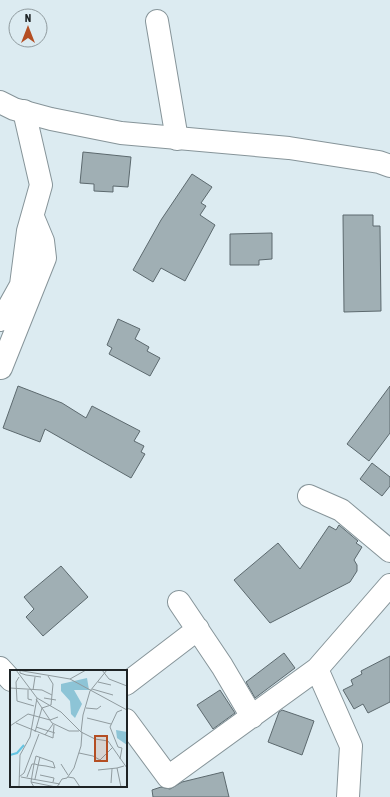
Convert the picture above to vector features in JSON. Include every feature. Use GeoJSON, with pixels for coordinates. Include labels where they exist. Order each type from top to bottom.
{"type":"FeatureCollection","features":[{"type":"Feature","properties":{"kind":"street"},"geometry":{"type":"LineString","coordinates":[[157,20],[177,139]]}},
{"type":"Feature","properties":{"kind":"street"},"geometry":{"type":"LineString","coordinates":[[0,102],[14,109],[51,119],[121,133],[289,148],[379,162],[390,166]]}},
{"type":"Feature","properties":{"kind":"street"},"geometry":{"type":"LineString","coordinates":[[0,320],[6,312],[20,285],[28,231],[41,185],[24,111]]}},
{"type":"Feature","properties":{"kind":"street"},"geometry":{"type":"LineString","coordinates":[[1,368],[45,258],[43,241],[33,217]]}},
{"type":"Feature","properties":{"kind":"street"},"geometry":{"type":"LineString","coordinates":[[309,496],[341,510],[390,551]]}},
{"type":"Feature","properties":{"kind":"street"},"geometry":{"type":"LineString","coordinates":[[127,721],[168,777],[317,669],[390,585]]}},
{"type":"Feature","properties":{"kind":"street"},"geometry":{"type":"LineString","coordinates":[[179,602],[198,629],[252,717]]}},
{"type":"Feature","properties":{"kind":"street"},"geometry":{"type":"LineString","coordinates":[[127,683],[198,629]]}},
{"type":"Feature","properties":{"kind":"street"},"geometry":{"type":"LineString","coordinates":[[0,668],[10,679]]}},
{"type":"Feature","properties":{"kind":"street"},"geometry":{"type":"LineString","coordinates":[[317,669],[351,746],[348,797]]}},
{"type":"Feature","properties":{"kind":"building"},"geometry":{"type":"Polygon","coordinates":[[[83,152],[131,157],[128,187],[113,186],[113,192],[94,191],[94,184],[80,183],[83,152]]]}},
{"type":"Feature","properties":{"kind":"building"},"geometry":{"type":"Polygon","coordinates":[[[192,174],[212,187],[201,203],[206,206],[200,215],[215,225],[185,281],[161,268],[153,282],[133,270],[161,220],[192,174]]]}},
{"type":"Feature","properties":{"kind":"building"},"geometry":{"type":"Polygon","coordinates":[[[343,215],[373,215],[373,226],[380,226],[381,311],[344,312],[343,215]]]}},
{"type":"Feature","properties":{"kind":"building"},"geometry":{"type":"Polygon","coordinates":[[[272,233],[272,259],[259,260],[259,265],[230,265],[230,234],[272,233]]]}},
{"type":"Feature","properties":{"kind":"building"},"geometry":{"type":"Polygon","coordinates":[[[118,319],[140,329],[135,339],[149,347],[147,351],[160,358],[150,376],[109,354],[112,348],[107,345],[118,319]]]}},
{"type":"Feature","properties":{"kind":"building"},"geometry":{"type":"Polygon","coordinates":[[[18,386],[62,403],[86,418],[92,406],[140,431],[134,441],[144,446],[141,452],[145,454],[131,478],[45,429],[40,442],[3,428],[18,386]]]}},
{"type":"Feature","properties":{"kind":"building"},"geometry":{"type":"Polygon","coordinates":[[[390,386],[390,433],[369,461],[347,444],[390,386]]]}},
{"type":"Feature","properties":{"kind":"building"},"geometry":{"type":"Polygon","coordinates":[[[372,463],[390,477],[390,486],[382,496],[360,479],[372,463]]]}},
{"type":"Feature","properties":{"kind":"building"},"geometry":{"type":"Polygon","coordinates":[[[339,525],[358,541],[356,543],[362,547],[354,560],[357,565],[357,571],[350,582],[270,623],[234,580],[278,543],[300,569],[329,526],[336,530],[339,525]]]}},
{"type":"Feature","properties":{"kind":"building"},"geometry":{"type":"Polygon","coordinates":[[[61,566],[88,597],[43,636],[26,617],[34,609],[24,597],[61,566]]]}},
{"type":"Feature","properties":{"kind":"building"},"geometry":{"type":"Polygon","coordinates":[[[284,653],[295,668],[255,698],[246,682],[284,653]]]}},
{"type":"Feature","properties":{"kind":"building"},"geometry":{"type":"Polygon","coordinates":[[[390,656],[390,702],[368,713],[363,704],[354,709],[343,690],[353,685],[351,680],[362,674],[361,671],[390,656]]]}},
{"type":"Feature","properties":{"kind":"building"},"geometry":{"type":"Polygon","coordinates":[[[220,690],[235,713],[213,729],[197,705],[220,690]]]}},
{"type":"Feature","properties":{"kind":"building"},"geometry":{"type":"Polygon","coordinates":[[[282,710],[314,721],[302,755],[268,742],[279,712],[282,710]]]}},
{"type":"Feature","properties":{"kind":"building"},"geometry":{"type":"Polygon","coordinates":[[[223,772],[229,797],[153,797],[152,790],[161,787],[170,789],[182,782],[223,772]]]}}]}
